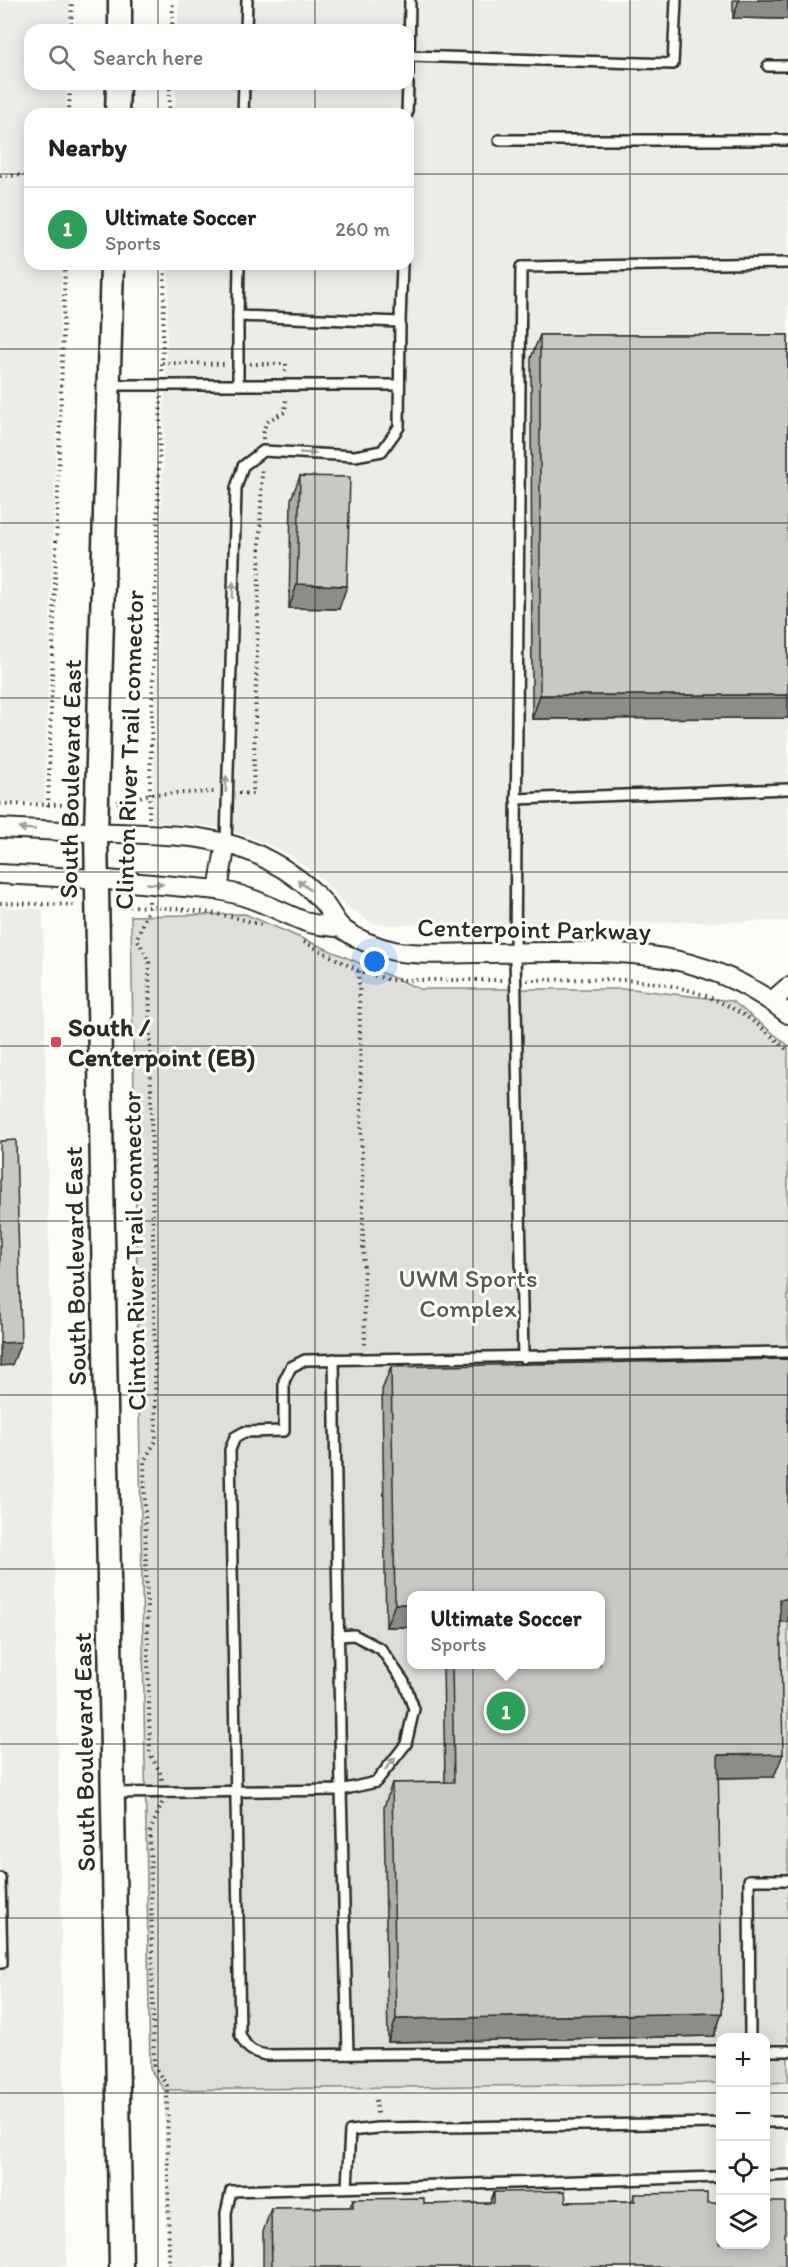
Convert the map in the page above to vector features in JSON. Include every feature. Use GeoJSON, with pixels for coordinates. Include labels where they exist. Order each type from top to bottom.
{"type":"FeatureCollection","features":[{"type":"Feature","properties":{"kind":"street"},"geometry":{"type":"LineString","coordinates":[[120,0],[120,24]]}},
{"type":"Feature","properties":{"kind":"street"},"geometry":{"type":"LineString","coordinates":[[117,108],[118,90]]}},
{"type":"Feature","properties":{"kind":"street","name":"South Boulevard East"},"geometry":{"type":"LineString","coordinates":[[112,270],[96,879],[121,2267]]}},
{"type":"Feature","properties":{"kind":"street","name":"Centerpoint Parkway"},"geometry":{"type":"LineString","coordinates":[[0,828],[149,834],[194,837],[226,843],[247,850],[283,869],[322,900],[342,928]]}},
{"type":"Feature","properties":{"kind":"street"},"geometry":{"type":"LineString","coordinates":[[218,890],[226,843]]}},
{"type":"Feature","properties":{"kind":"street","name":"Centerpoint Parkway"},"geometry":{"type":"LineString","coordinates":[[0,874],[96,879],[238,893],[307,922],[342,928],[372,944],[406,952],[620,952],[663,956],[699,965],[721,974],[772,1001],[788,1014]]}},
{"type":"Feature","properties":{"kind":"street"},"geometry":{"type":"LineString","coordinates":[[772,1001],[788,987]]}},
{"type":"Feature","properties":{"kind":"lane"},"geometry":{"type":"LineString","coordinates":[[246,24],[247,0]]}},
{"type":"Feature","properties":{"kind":"lane"},"geometry":{"type":"LineString","coordinates":[[409,24],[410,0]]}},
{"type":"Feature","properties":{"kind":"lane"},"geometry":{"type":"LineString","coordinates":[[414,56],[672,64],[676,0]]}},
{"type":"Feature","properties":{"kind":"lane"},"geometry":{"type":"LineString","coordinates":[[768,66],[788,66]]}},
{"type":"Feature","properties":{"kind":"lane"},"geometry":{"type":"LineString","coordinates":[[243,108],[244,90]]}},
{"type":"Feature","properties":{"kind":"lane"},"geometry":{"type":"LineString","coordinates":[[407,108],[408,90]]}},
{"type":"Feature","properties":{"kind":"lane"},"geometry":{"type":"LineString","coordinates":[[499,140],[788,140]]}},
{"type":"Feature","properties":{"kind":"lane"},"geometry":{"type":"LineString","coordinates":[[523,1358],[515,953],[521,267],[788,263]]}},
{"type":"Feature","properties":{"kind":"lane"},"geometry":{"type":"LineString","coordinates":[[238,384],[239,270]]}},
{"type":"Feature","properties":{"kind":"lane"},"geometry":{"type":"LineString","coordinates":[[226,843],[236,488],[243,466],[263,451],[355,456],[382,450],[399,427],[402,270]]}},
{"type":"Feature","properties":{"kind":"lane"},"geometry":{"type":"LineString","coordinates":[[238,316],[400,322]]}},
{"type":"Feature","properties":{"kind":"lane"},"geometry":{"type":"LineString","coordinates":[[108,386],[399,385]]}},
{"type":"Feature","properties":{"kind":"lane"},"geometry":{"type":"LineString","coordinates":[[516,799],[788,789]]}},
{"type":"Feature","properties":{"kind":"lane"},"geometry":{"type":"LineString","coordinates":[[716,2051],[266,2055],[253,2052],[245,2045],[240,2034],[230,1450],[235,1437],[244,1432],[284,1431],[284,1381],[291,1367],[304,1360],[788,1352]]}},
{"type":"Feature","properties":{"kind":"lane"},"geometry":{"type":"LineString","coordinates":[[334,1359],[348,2054]]}},
{"type":"Feature","properties":{"kind":"lane"},"geometry":{"type":"LineString","coordinates":[[113,1793],[341,1790],[376,1782],[406,1744],[414,1709],[404,1682],[381,1649],[354,1635],[338,1636]]}},
{"type":"Feature","properties":{"kind":"lane"},"geometry":{"type":"LineString","coordinates":[[0,1878],[2,1963],[0,1963]]}},
{"type":"Feature","properties":{"kind":"lane"},"geometry":{"type":"LineString","coordinates":[[750,2033],[749,1880],[788,1880]]}},
{"type":"Feature","properties":{"kind":"lane"},"geometry":{"type":"LineString","coordinates":[[770,2051],[788,2051]]}},
{"type":"Feature","properties":{"kind":"lane"},"geometry":{"type":"LineString","coordinates":[[770,2122],[788,2122]]}},
{"type":"Feature","properties":{"kind":"lane"},"geometry":{"type":"LineString","coordinates":[[347,2187],[350,2131],[378,2128],[716,2123]]}},
{"type":"Feature","properties":{"kind":"lane"},"geometry":{"type":"LineString","coordinates":[[770,2176],[788,2175]]}},
{"type":"Feature","properties":{"kind":"lane"},"geometry":{"type":"LineString","coordinates":[[227,2267],[226,2213],[231,2191],[716,2177]]}},
{"type":"Feature","properties":{"kind":"path"},"geometry":{"type":"LineString","coordinates":[[71,24],[72,0]]}},
{"type":"Feature","properties":{"kind":"path"},"geometry":{"type":"LineString","coordinates":[[172,24],[173,0]]}},
{"type":"Feature","properties":{"kind":"path"},"geometry":{"type":"LineString","coordinates":[[69,108],[70,90]]}},
{"type":"Feature","properties":{"kind":"path"},"geometry":{"type":"LineString","coordinates":[[169,108],[170,90]]}},
{"type":"Feature","properties":{"kind":"path"},"geometry":{"type":"LineString","coordinates":[[0,176],[24,175]]}},
{"type":"Feature","properties":{"kind":"path"},"geometry":{"type":"LineString","coordinates":[[46,830],[65,270]]}},
{"type":"Feature","properties":{"kind":"path"},"geometry":{"type":"LineString","coordinates":[[162,373],[165,270]]}},
{"type":"Feature","properties":{"kind":"path"},"geometry":{"type":"LineString","coordinates":[[162,363],[223,364]]}},
{"type":"Feature","properties":{"kind":"path"},"geometry":{"type":"LineString","coordinates":[[256,364],[286,363],[286,371]]}},
{"type":"Feature","properties":{"kind":"path"},"geometry":{"type":"LineString","coordinates":[[263,438],[264,427],[268,421],[285,412],[286,396]]}},
{"type":"Feature","properties":{"kind":"path","name":"Clinton River Trail connector"},"geometry":{"type":"LineString","coordinates":[[149,834],[161,398]]}},
{"type":"Feature","properties":{"kind":"path"},"geometry":{"type":"LineString","coordinates":[[239,793],[253,794],[263,464]]}},
{"type":"Feature","properties":{"kind":"path"},"geometry":{"type":"LineString","coordinates":[[128,801],[149,794],[213,792]]}},
{"type":"Feature","properties":{"kind":"path"},"geometry":{"type":"LineString","coordinates":[[0,804],[56,806]]}},
{"type":"Feature","properties":{"kind":"path"},"geometry":{"type":"LineString","coordinates":[[45,904],[46,876]]}},
{"type":"Feature","properties":{"kind":"path","name":"Clinton River Trail connector"},"geometry":{"type":"LineString","coordinates":[[149,884],[149,907],[136,938],[149,962],[156,1441],[144,1461],[150,1751],[162,1778]]}},
{"type":"Feature","properties":{"kind":"path"},"geometry":{"type":"LineString","coordinates":[[0,903],[66,904]]}},
{"type":"Feature","properties":{"kind":"path"},"geometry":{"type":"LineString","coordinates":[[131,906],[248,920],[267,927]]}},
{"type":"Feature","properties":{"kind":"path"},"geometry":{"type":"LineString","coordinates":[[298,939],[359,971],[390,980],[504,980]]}},
{"type":"Feature","properties":{"kind":"path"},"geometry":{"type":"LineString","coordinates":[[359,971],[365,1348]]}},
{"type":"Feature","properties":{"kind":"path"},"geometry":{"type":"LineString","coordinates":[[529,980],[629,979],[668,984],[710,997],[738,1011],[771,1034],[788,1051]]}},
{"type":"Feature","properties":{"kind":"path"},"geometry":{"type":"LineString","coordinates":[[162,1804],[150,1832],[153,2031],[154,2066],[167,2086],[169,2267]]}},
{"type":"Feature","properties":{"kind":"shaded area"},"geometry":{"type":"Polygon","coordinates":[[[0,0],[70,0],[69,24],[24,24],[24,90],[67,90],[66,108],[24,108],[24,270],[62,270],[44,803],[0,802],[0,0]]]}},
{"type":"Feature","properties":{"kind":"shaded area"},"geometry":{"type":"Polygon","coordinates":[[[179,0],[788,0],[788,921],[395,925],[372,923],[345,905],[322,879],[287,853],[220,828],[152,822],[169,270],[414,270],[414,108],[175,108],[176,90],[414,90],[414,24],[178,24],[179,0]]]}},
{"type":"Feature","properties":{"kind":"shaded area"},"geometry":{"type":"Polygon","coordinates":[[[0,907],[43,909],[67,2267],[0,2267],[0,907]]]}},
{"type":"Feature","properties":{"kind":"shaded area"},"geometry":{"type":"Polygon","coordinates":[[[788,2082],[788,2267],[168,2267],[164,2090],[716,2083],[716,2249],[770,2249],[770,2083],[788,2082]]]}},
{"type":"Feature","properties":{"kind":"green space","name":"UWM Sports Complex"},"geometry":{"type":"Polygon","coordinates":[[[245,914],[420,989],[632,989],[732,1001],[788,1045],[788,2082],[770,2083],[770,2033],[716,2033],[716,2083],[164,2090],[150,2069],[131,916],[245,914]]]}},
{"type":"Feature","properties":{"kind":"building"},"geometry":{"type":"Polygon","coordinates":[[[540,335],[788,335],[788,695],[540,695],[540,335]]]}},
{"type":"Feature","properties":{"kind":"building"},"geometry":{"type":"Polygon","coordinates":[[[300,476],[350,477],[347,586],[297,584],[300,476]]]}},
{"type":"Feature","properties":{"kind":"building"},"geometry":{"type":"Polygon","coordinates":[[[16,1140],[21,1342],[0,1343],[0,1141],[16,1140]]]}},
{"type":"Feature","properties":{"kind":"building"},"geometry":{"type":"Polygon","coordinates":[[[788,1359],[788,1599],[780,1599],[783,1754],[718,1755],[722,2013],[396,2019],[392,1783],[454,1782],[452,1669],[605,1669],[605,1591],[407,1591],[407,1604],[395,1604],[391,1367],[788,1359]]]}},
{"type":"Feature","properties":{"kind":"building"},"geometry":{"type":"Polygon","coordinates":[[[565,2191],[566,2202],[635,2201],[635,2194],[707,2193],[707,2203],[716,2203],[716,2249],[770,2249],[770,2202],[785,2202],[785,2267],[272,2267],[271,2208],[353,2207],[353,2199],[424,2198],[424,2204],[494,2203],[494,2192],[565,2191]]]}},
{"type":"Feature","properties":{"kind":"place","name":"South / Centerpoint (EB)"},"geometry":{"type":"Point","coordinates":[56,1042]}},
{"type":"Feature","properties":{"kind":"place","name":"Ultimate Soccer"},"geometry":{"type":"Point","coordinates":[506,1711]}}]}
